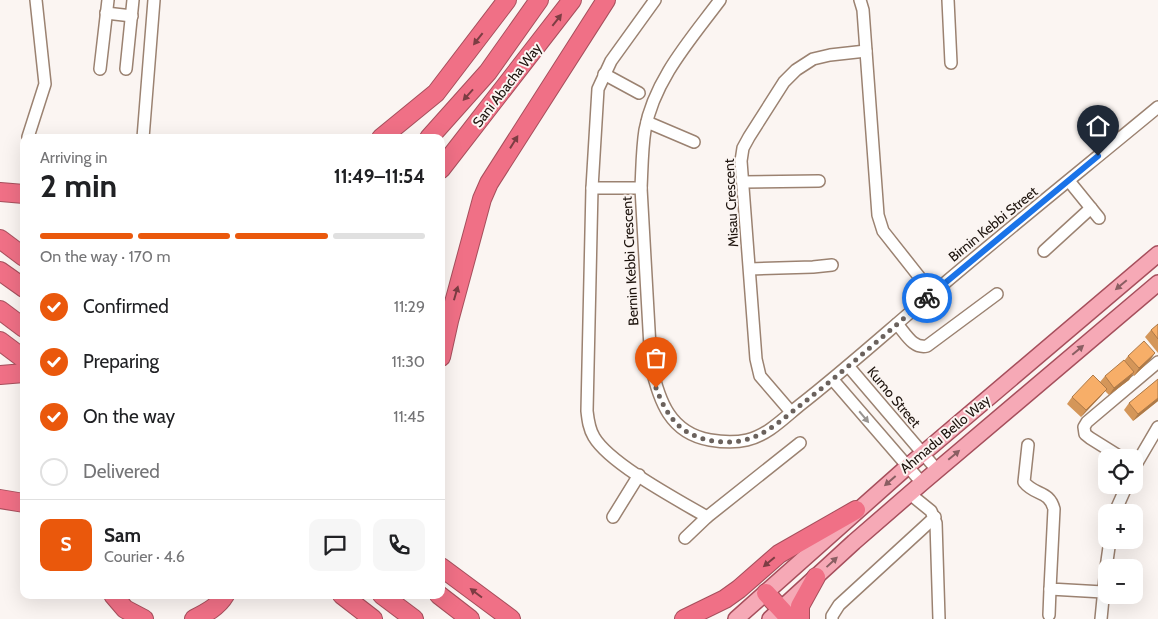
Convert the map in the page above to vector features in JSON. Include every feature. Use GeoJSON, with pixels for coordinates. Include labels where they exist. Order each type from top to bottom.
{"type":"FeatureCollection","features":[{"type":"Feature","properties":{"kind":"highway"},"geometry":{"type":"LineString","coordinates":[[386,134],[436,93],[507,0]]}},
{"type":"Feature","properties":{"kind":"highway","name":"Sani Abacha Way"},"geometry":{"type":"LineString","coordinates":[[433,134],[488,72],[539,0]]}},
{"type":"Feature","properties":{"kind":"highway","name":"Sani Abacha Way"},"geometry":{"type":"LineString","coordinates":[[445,164],[572,0]]}},
{"type":"Feature","properties":{"kind":"highway"},"geometry":{"type":"LineString","coordinates":[[445,336],[482,199],[489,183],[606,0]]}},
{"type":"Feature","properties":{"kind":"highway"},"geometry":{"type":"LineString","coordinates":[[0,192],[20,194]]}},
{"type":"Feature","properties":{"kind":"highway"},"geometry":{"type":"LineString","coordinates":[[0,239],[20,254]]}},
{"type":"Feature","properties":{"kind":"highway"},"geometry":{"type":"LineString","coordinates":[[0,271],[20,285]]}},
{"type":"Feature","properties":{"kind":"highway"},"geometry":{"type":"LineString","coordinates":[[0,310],[20,325]]}},
{"type":"Feature","properties":{"kind":"highway"},"geometry":{"type":"LineString","coordinates":[[0,341],[20,356]]}},
{"type":"Feature","properties":{"kind":"highway"},"geometry":{"type":"LineString","coordinates":[[0,375],[20,373]]}},
{"type":"Feature","properties":{"kind":"highway"},"geometry":{"type":"LineString","coordinates":[[0,499],[20,502]]}},
{"type":"Feature","properties":{"kind":"highway"},"geometry":{"type":"LineString","coordinates":[[684,619],[725,599],[779,554],[856,510]]}},
{"type":"Feature","properties":{"kind":"highway"},"geometry":{"type":"LineString","coordinates":[[448,571],[511,619]]}},
{"type":"Feature","properties":{"kind":"highway"},"geometry":{"type":"LineString","coordinates":[[800,619],[800,606],[816,577]]}},
{"type":"Feature","properties":{"kind":"highway"},"geometry":{"type":"LineString","coordinates":[[766,593],[781,616]]}},
{"type":"Feature","properties":{"kind":"highway"},"geometry":{"type":"LineString","coordinates":[[116,599],[125,609],[144,619]]}},
{"type":"Feature","properties":{"kind":"highway"},"geometry":{"type":"LineString","coordinates":[[194,619],[207,613],[222,599]]}},
{"type":"Feature","properties":{"kind":"highway"},"geometry":{"type":"LineString","coordinates":[[347,599],[373,619]]}},
{"type":"Feature","properties":{"kind":"highway"},"geometry":{"type":"LineString","coordinates":[[387,599],[414,619]]}},
{"type":"Feature","properties":{"kind":"highway"},"geometry":{"type":"LineString","coordinates":[[443,599],[470,619]]}},
{"type":"Feature","properties":{"kind":"main road","name":"Ahmadu Bello Way"},"geometry":{"type":"LineString","coordinates":[[736,619],[856,510],[1158,254]]}},
{"type":"Feature","properties":{"kind":"main road","name":"Ahmadu Bello Way"},"geometry":{"type":"LineString","coordinates":[[781,616],[816,577],[922,483],[1158,283]]}},
{"type":"Feature","properties":{"kind":"street"},"geometry":{"type":"LineString","coordinates":[[29,134],[45,84],[36,0]]}},
{"type":"Feature","properties":{"kind":"street"},"geometry":{"type":"LineString","coordinates":[[100,69],[108,0]]}},
{"type":"Feature","properties":{"kind":"street"},"geometry":{"type":"LineString","coordinates":[[126,69],[134,0]]}},
{"type":"Feature","properties":{"kind":"street"},"geometry":{"type":"LineString","coordinates":[[143,134],[154,0]]}},
{"type":"Feature","properties":{"kind":"street"},"geometry":{"type":"LineString","coordinates":[[654,0],[611,60],[598,89],[592,188],[587,411],[589,427],[594,438],[605,451],[639,475],[707,517]]}},
{"type":"Feature","properties":{"kind":"street","name":"Bernin Kebbi Crescent"},"geometry":{"type":"LineString","coordinates":[[720,0],[680,54],[664,80],[654,100],[647,122],[642,159],[641,188],[651,366],[656,388],[664,407],[677,425],[698,438],[724,442],[748,440],[767,432],[848,367]]}},
{"type":"Feature","properties":{"kind":"street"},"geometry":{"type":"LineString","coordinates":[[860,0],[866,51],[878,215],[883,231],[932,293]]}},
{"type":"Feature","properties":{"kind":"street"},"geometry":{"type":"LineString","coordinates":[[948,0],[951,63]]}},
{"type":"Feature","properties":{"kind":"street"},"geometry":{"type":"LineString","coordinates":[[106,13],[132,16]]}},
{"type":"Feature","properties":{"kind":"street","name":"Misau Crescent"},"geometry":{"type":"LineString","coordinates":[[792,412],[760,376],[756,359],[741,161],[743,148],[784,82],[796,70],[813,59],[866,51]]}},
{"type":"Feature","properties":{"kind":"street"},"geometry":{"type":"LineString","coordinates":[[604,74],[639,93]]}},
{"type":"Feature","properties":{"kind":"street","name":"Birnin Kebbi Street"},"geometry":{"type":"LineString","coordinates":[[848,367],[932,293],[1158,108]]}},
{"type":"Feature","properties":{"kind":"street"},"geometry":{"type":"LineString","coordinates":[[647,122],[694,142]]}},
{"type":"Feature","properties":{"kind":"street"},"geometry":{"type":"LineString","coordinates":[[743,182],[819,180]]}},
{"type":"Feature","properties":{"kind":"street"},"geometry":{"type":"LineString","coordinates":[[1069,181],[1099,218]]}},
{"type":"Feature","properties":{"kind":"street"},"geometry":{"type":"LineString","coordinates":[[592,188],[641,188]]}},
{"type":"Feature","properties":{"kind":"street"},"geometry":{"type":"LineString","coordinates":[[1044,251],[1091,208]]}},
{"type":"Feature","properties":{"kind":"street"},"geometry":{"type":"LineString","coordinates":[[750,269],[813,267],[832,264]]}},
{"type":"Feature","properties":{"kind":"street"},"geometry":{"type":"LineString","coordinates":[[897,324],[916,346],[928,346],[997,294]]}},
{"type":"Feature","properties":{"kind":"street"},"geometry":{"type":"LineString","coordinates":[[1108,449],[1085,434],[1084,427],[1087,422],[1158,362]]}},
{"type":"Feature","properties":{"kind":"street","name":"Kumo Street"},"geometry":{"type":"LineString","coordinates":[[848,367],[937,470]]}},
{"type":"Feature","properties":{"kind":"street"},"geometry":{"type":"LineString","coordinates":[[833,380],[922,483]]}},
{"type":"Feature","properties":{"kind":"street"},"geometry":{"type":"LineString","coordinates":[[1143,451],[1158,427]]}},
{"type":"Feature","properties":{"kind":"street"},"geometry":{"type":"LineString","coordinates":[[685,538],[707,517],[800,443]]}},
{"type":"Feature","properties":{"kind":"street"},"geometry":{"type":"LineString","coordinates":[[1028,445],[1024,482],[1030,489],[1048,497],[1054,509],[1048,616]]}},
{"type":"Feature","properties":{"kind":"street"},"geometry":{"type":"LineString","coordinates":[[613,517],[639,475]]}},
{"type":"Feature","properties":{"kind":"street"},"geometry":{"type":"LineString","coordinates":[[910,494],[932,512],[936,524],[939,619]]}},
{"type":"Feature","properties":{"kind":"street"},"geometry":{"type":"LineString","coordinates":[[832,619],[839,605],[934,517]]}},
{"type":"Feature","properties":{"kind":"street"},"geometry":{"type":"LineString","coordinates":[[1050,589],[1098,592]]}},
{"type":"Feature","properties":{"kind":"street"},"geometry":{"type":"LineString","coordinates":[[1101,619],[1102,604]]}},
{"type":"Feature","properties":{"kind":"building"},"geometry":{"type":"Polygon","coordinates":[[[1158,324],[1158,339],[1151,330],[1158,324]]]}},
{"type":"Feature","properties":{"kind":"building"},"geometry":{"type":"Polygon","coordinates":[[[1144,341],[1155,353],[1139,368],[1128,356],[1144,341]]]}},
{"type":"Feature","properties":{"kind":"building"},"geometry":{"type":"Polygon","coordinates":[[[1124,360],[1134,372],[1114,388],[1105,376],[1124,360]]]}},
{"type":"Feature","properties":{"kind":"building"},"geometry":{"type":"Polygon","coordinates":[[[1093,375],[1107,389],[1086,410],[1072,397],[1093,375]]]}},
{"type":"Feature","properties":{"kind":"building"},"geometry":{"type":"Polygon","coordinates":[[[1158,379],[1158,398],[1138,414],[1129,403],[1158,379]]]}},
{"type":"Feature","properties":{"kind":"way so far"},"geometry":{"type":"LineString","coordinates":[[656,388],[664,407],[677,425],[698,438],[724,442],[748,440],[767,432],[833,380],[927,298]]}},
{"type":"Feature","properties":{"kind":"route"},"geometry":{"type":"LineString","coordinates":[[927,298],[1098,156]]}}]}
